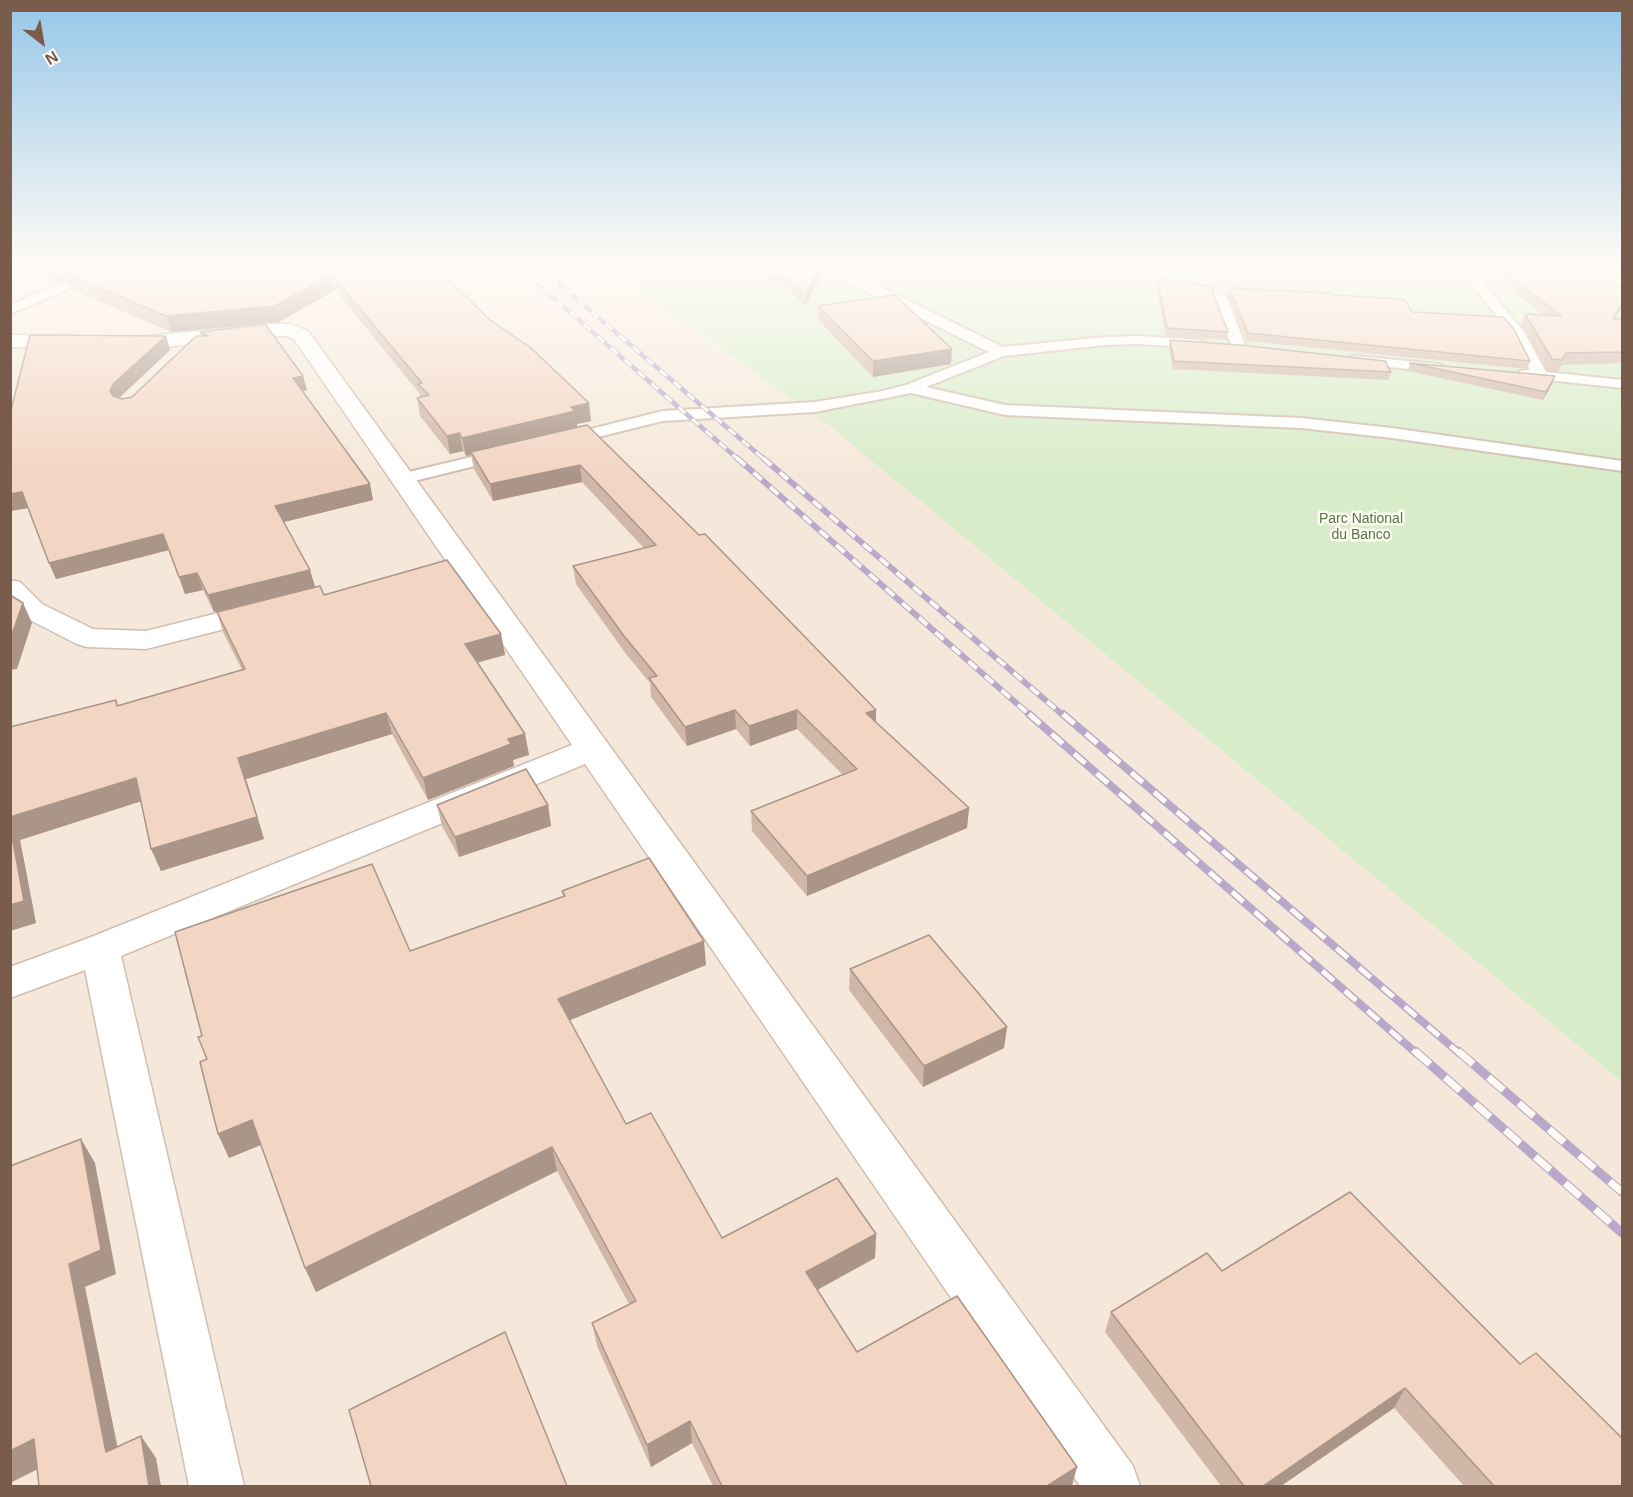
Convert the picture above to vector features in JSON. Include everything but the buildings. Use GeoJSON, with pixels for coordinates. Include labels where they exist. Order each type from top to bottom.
{"type":"FeatureCollection","features":[{"type":"Feature","properties":{"kind":"street"},"geometry":{"type":"LineString","coordinates":[[10,341],[145,343],[186,349],[248,335]]}},
{"type":"Feature","properties":{"kind":"street"},"geometry":{"type":"LineString","coordinates":[[300,335],[402,479],[448,565],[593,748],[1113,1486]]}},
{"type":"Feature","properties":{"kind":"street"},"geometry":{"type":"LineString","coordinates":[[10,588],[32,610],[87,638],[146,640],[285,606]]}},
{"type":"Feature","properties":{"kind":"street"},"geometry":{"type":"LineString","coordinates":[[10,983],[100,949],[593,748]]}},
{"type":"Feature","properties":{"kind":"street"},"geometry":{"type":"LineString","coordinates":[[100,949],[216,1486]]}},
{"type":"Feature","properties":{"kind":"lane"},"geometry":{"type":"LineString","coordinates":[[966,335],[1001,352]]}},
{"type":"Feature","properties":{"kind":"lane"},"geometry":{"type":"LineString","coordinates":[[549,443],[663,416],[815,407],[911,388],[1001,352],[1105,341],[1139,340],[1244,348],[1238,335]]}},
{"type":"Feature","properties":{"kind":"lane"},"geometry":{"type":"LineString","coordinates":[[1519,335],[1540,375]]}},
{"type":"Feature","properties":{"kind":"lane"},"geometry":{"type":"LineString","coordinates":[[1341,358],[1454,369]]}},
{"type":"Feature","properties":{"kind":"lane"},"geometry":{"type":"LineString","coordinates":[[1508,373],[1623,384]]}},
{"type":"Feature","properties":{"kind":"lane"},"geometry":{"type":"LineString","coordinates":[[911,388],[1005,410],[1301,423],[1392,433],[1623,466]]}},
{"type":"Feature","properties":{"kind":"lane"},"geometry":{"type":"LineString","coordinates":[[402,479],[515,452]]}},
{"type":"Feature","properties":{"kind":"shaded area"},"geometry":{"type":"Polygon","coordinates":[[[10,335],[1270,335],[826,423],[1622,1082],[1622,1486],[11,1486],[10,335]]]}},
{"type":"Feature","properties":{"kind":"green space","name":"Parc National du Banco"},"geometry":{"type":"Polygon","coordinates":[[[702,335],[1622,335],[1622,1082],[826,423],[702,335]]]}},
{"type":"Feature","properties":{"kind":"railway"},"geometry":{"type":"LineString","coordinates":[[596,335],[739,460]]}},
{"type":"Feature","properties":{"kind":"railway"},"geometry":{"type":"LineString","coordinates":[[619,335],[765,460]]}},
{"type":"Feature","properties":{"kind":"railway"},"geometry":{"type":"LineString","coordinates":[[737,458],[1031,716]]}},
{"type":"Feature","properties":{"kind":"railway"},"geometry":{"type":"LineString","coordinates":[[763,458],[1064,716]]}},
{"type":"Feature","properties":{"kind":"railway"},"geometry":{"type":"LineString","coordinates":[[1029,714],[1416,1053]]}},
{"type":"Feature","properties":{"kind":"railway"},"geometry":{"type":"LineString","coordinates":[[1063,714],[1459,1053]]}},
{"type":"Feature","properties":{"kind":"railway"},"geometry":{"type":"LineString","coordinates":[[1415,1051],[1622,1233]]}},
{"type":"Feature","properties":{"kind":"railway"},"geometry":{"type":"LineString","coordinates":[[1458,1051],[1622,1192]]}}]}
